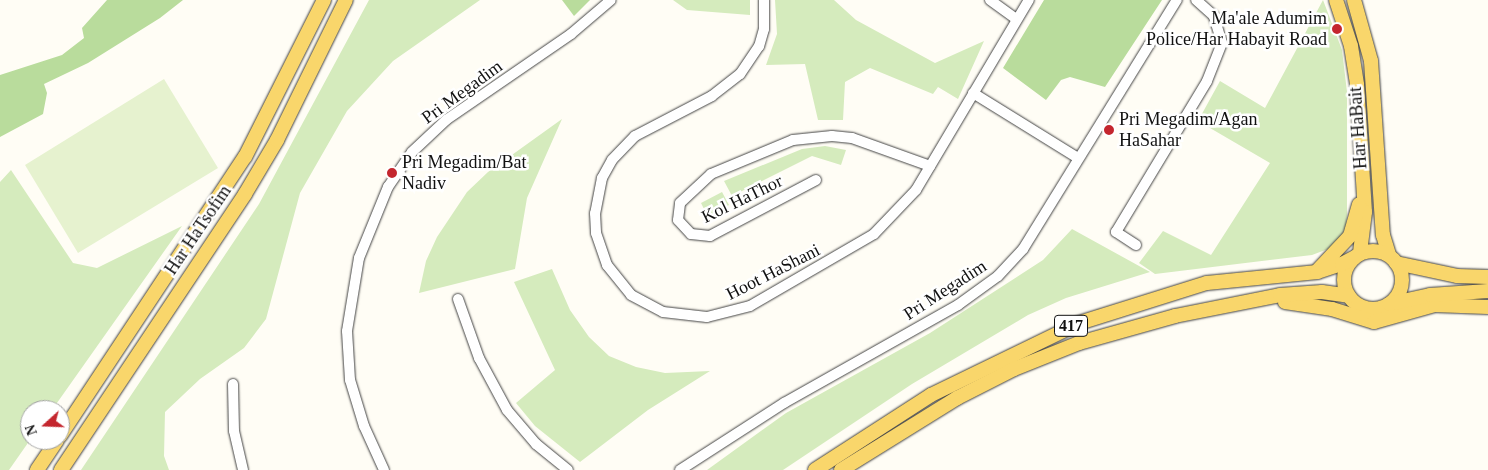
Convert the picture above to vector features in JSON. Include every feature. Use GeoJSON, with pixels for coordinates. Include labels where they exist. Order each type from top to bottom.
{"type":"FeatureCollection","features":[{"type":"Feature","properties":{"kind":"main road","name":"Har HaTsofim"},"geometry":{"type":"LineString","coordinates":[[70,421],[245,157],[324,0]]}},
{"type":"Feature","properties":{"kind":"main road","name":"Har HaTsofim"},"geometry":{"type":"LineString","coordinates":[[61,470],[253,180],[346,0]]}},
{"type":"Feature","properties":{"kind":"main road","name":"Har HaBait"},"geometry":{"type":"LineString","coordinates":[[1336,0],[1354,64],[1365,224],[1358,255]]}},
{"type":"Feature","properties":{"kind":"main road","name":"Har HaBait"},"geometry":{"type":"LineString","coordinates":[[1354,0],[1372,60],[1383,235],[1393,259]]}},
{"type":"Feature","properties":{"kind":"main road"},"geometry":{"type":"LineString","coordinates":[[1317,272],[1350,236],[1363,184]]}},
{"type":"Feature","properties":{"kind":"main road","name":"417"},"geometry":{"type":"LineString","coordinates":[[815,470],[931,395],[1080,322],[1207,283],[1317,272],[1342,264],[1358,255],[1375,251],[1393,259]]}},
{"type":"Feature","properties":{"kind":"main road"},"geometry":{"type":"LineString","coordinates":[[1349,296],[1345,288],[1345,271],[1358,255]]}},
{"type":"Feature","properties":{"kind":"main road"},"geometry":{"type":"LineString","coordinates":[[1393,259],[1457,276],[1488,277]]}},
{"type":"Feature","properties":{"kind":"main road"},"geometry":{"type":"LineString","coordinates":[[1388,304],[1400,290],[1401,271],[1393,259]]}},
{"type":"Feature","properties":{"kind":"main road"},"geometry":{"type":"LineString","coordinates":[[1388,304],[1415,297],[1488,291]]}},
{"type":"Feature","properties":{"kind":"main road","name":"417"},"geometry":{"type":"LineString","coordinates":[[841,470],[957,398],[1045,356],[1132,327],[1280,295],[1312,293],[1349,296],[1363,307],[1372,309],[1388,304]]}},
{"type":"Feature","properties":{"kind":"main road"},"geometry":{"type":"LineString","coordinates":[[1457,294],[1488,298]]}},
{"type":"Feature","properties":{"kind":"main road"},"geometry":{"type":"LineString","coordinates":[[1237,305],[1294,301],[1374,322],[1435,305],[1488,307]]}},
{"type":"Feature","properties":{"kind":"main road"},"geometry":{"type":"LineString","coordinates":[[37,470],[50,450]]}},
{"type":"Feature","properties":{"kind":"street"},"geometry":{"type":"LineString","coordinates":[[314,0],[317,14]]}},
{"type":"Feature","properties":{"kind":"street","name":"Pri Megadim"},"geometry":{"type":"LineString","coordinates":[[384,470],[364,426],[352,387],[347,331],[359,258],[388,187],[412,152],[446,120],[571,34],[611,0]]}},
{"type":"Feature","properties":{"kind":"street","name":"Hoot HaShani"},"geometry":{"type":"LineString","coordinates":[[764,0],[765,11],[760,46],[740,74],[729,84],[652,126],[622,147],[602,178],[596,197],[596,233],[607,265],[631,295],[663,312],[683,317],[707,317],[750,306],[874,234],[904,206],[1029,0]]}},
{"type":"Feature","properties":{"kind":"street"},"geometry":{"type":"LineString","coordinates":[[990,0],[1016,19]]}},
{"type":"Feature","properties":{"kind":"street","name":"Pri Megadim"},"geometry":{"type":"LineString","coordinates":[[680,470],[784,403],[983,288],[1023,249],[1177,0]]}},
{"type":"Feature","properties":{"kind":"street"},"geometry":{"type":"LineString","coordinates":[[1136,245],[1116,232],[1207,81],[1222,43],[1214,16],[1196,0]]}},
{"type":"Feature","properties":{"kind":"street"},"geometry":{"type":"LineString","coordinates":[[975,90],[1078,158]]}},
{"type":"Feature","properties":{"kind":"street","name":"Kol HaThor"},"geometry":{"type":"LineString","coordinates":[[816,180],[710,236],[691,234],[678,220],[680,203],[710,174],[793,140],[832,136],[852,138],[930,166]]}},
{"type":"Feature","properties":{"kind":"street"},"geometry":{"type":"LineString","coordinates":[[458,299],[479,358],[507,410],[536,444],[568,470]]}},
{"type":"Feature","properties":{"kind":"street"},"geometry":{"type":"LineString","coordinates":[[233,384],[234,431],[243,470]]}},
{"type":"Feature","properties":{"kind":"green space"},"geometry":{"type":"Polygon","coordinates":[[[107,0],[183,0],[160,18],[88,63],[44,84],[47,93],[43,114],[0,137],[0,75],[62,55],[84,38],[82,28],[107,0]]]}},
{"type":"Feature","properties":{"kind":"green space"},"geometry":{"type":"Polygon","coordinates":[[[369,0],[480,0],[393,61],[347,111],[300,193],[266,319],[244,348],[200,379],[165,412],[164,456],[169,470],[81,470],[259,204],[369,0]]]}},
{"type":"Feature","properties":{"kind":"green space"},"geometry":{"type":"Polygon","coordinates":[[[562,0],[590,0],[574,16],[562,0]]]}},
{"type":"Feature","properties":{"kind":"green space"},"geometry":{"type":"Polygon","coordinates":[[[673,0],[750,0],[750,15],[687,10],[673,0]]]}},
{"type":"Feature","properties":{"kind":"green space"},"geometry":{"type":"Polygon","coordinates":[[[775,0],[834,0],[856,20],[935,63],[984,41],[958,99],[938,87],[933,94],[870,68],[845,82],[843,120],[818,120],[805,64],[766,65],[777,34],[775,0]]]}},
{"type":"Feature","properties":{"kind":"green space"},"geometry":{"type":"Polygon","coordinates":[[[1044,0],[1162,0],[1105,87],[1070,77],[1061,80],[1046,100],[1003,68],[1044,0]]]}},
{"type":"Feature","properties":{"kind":"green space"},"geometry":{"type":"Polygon","coordinates":[[[1323,0],[1342,50],[1347,92],[1347,214],[1346,227],[1338,241],[1328,249],[1312,255],[1155,274],[1139,263],[1163,231],[1211,255],[1270,163],[1198,121],[1220,81],[1265,108],[1323,0]]]}},
{"type":"Feature","properties":{"kind":"green space"},"geometry":{"type":"Polygon","coordinates":[[[164,79],[218,168],[78,253],[25,165],[164,79]]]}},
{"type":"Feature","properties":{"kind":"green space"},"geometry":{"type":"Polygon","coordinates":[[[562,119],[527,198],[515,269],[419,293],[426,261],[437,237],[467,192],[488,172],[562,119]]]}},
{"type":"Feature","properties":{"kind":"green space"},"geometry":{"type":"Polygon","coordinates":[[[825,146],[846,150],[841,165],[812,156],[732,196],[724,181],[802,149],[825,146]]]}},
{"type":"Feature","properties":{"kind":"green space"},"geometry":{"type":"Polygon","coordinates":[[[11,170],[73,263],[97,268],[182,226],[59,400],[20,400],[20,450],[23,450],[9,470],[0,470],[0,182],[11,170]]]}},
{"type":"Feature","properties":{"kind":"green space"},"geometry":{"type":"Polygon","coordinates":[[[722,192],[729,205],[708,217],[701,203],[722,192]]]}},
{"type":"Feature","properties":{"kind":"green space"},"geometry":{"type":"Polygon","coordinates":[[[1072,229],[1150,272],[1066,298],[1028,315],[912,384],[783,470],[707,470],[786,413],[930,333],[1043,260],[1072,229]]]}},
{"type":"Feature","properties":{"kind":"green space"},"geometry":{"type":"Polygon","coordinates":[[[552,269],[570,310],[589,337],[609,356],[636,367],[665,373],[710,371],[648,410],[580,462],[535,426],[516,403],[555,370],[514,282],[552,269]]]}},
{"type":"Feature","properties":{"kind":"place","name":"Ma'ale Adumim Police/Har Habayit Road"},"geometry":{"type":"Point","coordinates":[1337,29]}},
{"type":"Feature","properties":{"kind":"place","name":"Pri Megadim/Agan HaSahar"},"geometry":{"type":"Point","coordinates":[1109,130]}},
{"type":"Feature","properties":{"kind":"place","name":"Pri Megadim/Bat Nadiv"},"geometry":{"type":"Point","coordinates":[392,173]}}]}
